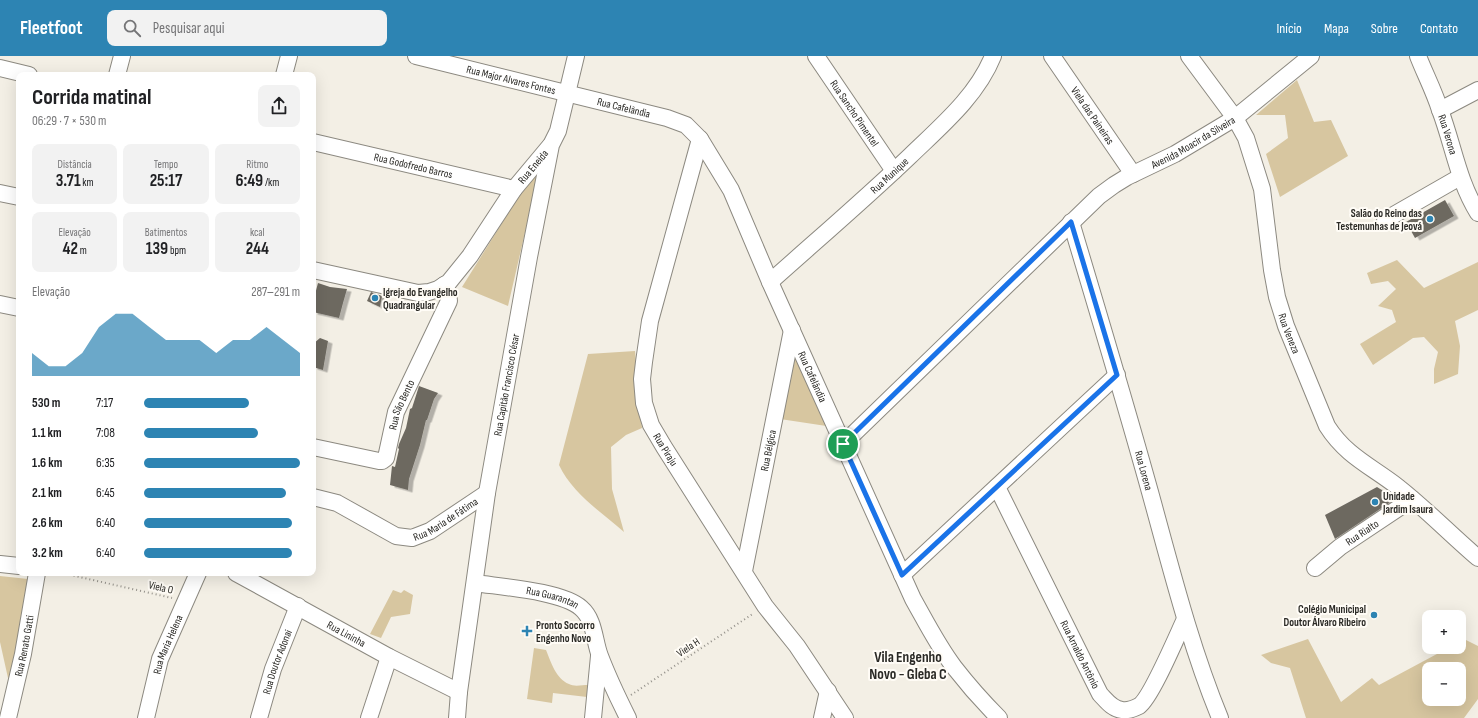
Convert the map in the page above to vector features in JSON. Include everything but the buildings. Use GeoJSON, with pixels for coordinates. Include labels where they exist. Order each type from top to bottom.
{"type":"FeatureCollection","features":[{"type":"Feature","properties":{"kind":"street"},"geometry":{"type":"LineString","coordinates":[[118,72],[122,56]]}},
{"type":"Feature","properties":{"kind":"street"},"geometry":{"type":"LineString","coordinates":[[285,72],[289,56]]}},
{"type":"Feature","properties":{"kind":"street","name":"Rua Major Alvares Fontes"},"geometry":{"type":"LineString","coordinates":[[416,56],[574,96]]}},
{"type":"Feature","properties":{"kind":"street","name":"Rua Capitão Francisco César"},"geometry":{"type":"LineString","coordinates":[[457,718],[459,692],[487,493],[529,257],[551,145],[574,96],[576,56]]}},
{"type":"Feature","properties":{"kind":"street","name":"Rua Sancho Pimentel"},"geometry":{"type":"LineString","coordinates":[[816,56],[894,171]]}},
{"type":"Feature","properties":{"kind":"street","name":"Rua Munique"},"geometry":{"type":"LineString","coordinates":[[770,282],[942,126],[970,95],[987,70],[993,56]]}},
{"type":"Feature","properties":{"kind":"street","name":"Viela das Paineiras"},"geometry":{"type":"LineString","coordinates":[[1052,56],[1133,174]]}},
{"type":"Feature","properties":{"kind":"street","name":"Rua Veneza"},"geometry":{"type":"LineString","coordinates":[[1189,56],[1235,118],[1246,138],[1262,189],[1272,270],[1277,297],[1286,326],[1327,426],[1335,439],[1345,449],[1385,477],[1412,499],[1478,558]]}},
{"type":"Feature","properties":{"kind":"street","name":"Avenida Moacir da Silveira"},"geometry":{"type":"LineString","coordinates":[[843,444],[1071,222],[1104,192],[1133,174],[1175,154],[1235,118],[1311,56]]}},
{"type":"Feature","properties":{"kind":"street","name":"Rua Verona"},"geometry":{"type":"LineString","coordinates":[[1418,56],[1440,110],[1460,177],[1478,213]]}},
{"type":"Feature","properties":{"kind":"street"},"geometry":{"type":"LineString","coordinates":[[0,68],[17,72]]}},
{"type":"Feature","properties":{"kind":"street"},"geometry":{"type":"LineString","coordinates":[[1440,110],[1478,90]]}},
{"type":"Feature","properties":{"kind":"street","name":"Rua Cafelândia"},"geometry":{"type":"LineString","coordinates":[[574,96],[667,118],[686,125],[700,139],[731,190],[770,282],[913,599],[936,641],[945,654],[974,692],[999,718]]}},
{"type":"Feature","properties":{"kind":"street","name":"Rua Piraju"},"geometry":{"type":"LineString","coordinates":[[700,139],[650,321],[642,380],[644,403],[651,425],[664,447],[765,606],[797,646],[845,718]]}},
{"type":"Feature","properties":{"kind":"street","name":"Rua Godofredo Barros"},"geometry":{"type":"LineString","coordinates":[[316,143],[514,189]]}},
{"type":"Feature","properties":{"kind":"street","name":"Rua Eneida"},"geometry":{"type":"LineString","coordinates":[[444,285],[449,282],[460,270],[514,189],[551,145]]}},
{"type":"Feature","properties":{"kind":"street"},"geometry":{"type":"LineString","coordinates":[[1385,220],[1460,177]]}},
{"type":"Feature","properties":{"kind":"street"},"geometry":{"type":"LineString","coordinates":[[0,193],[16,197]]}},
{"type":"Feature","properties":{"kind":"street","name":"Rua Lorena"},"geometry":{"type":"LineString","coordinates":[[1071,222],[1117,375],[1185,619],[1203,676],[1220,718]]}},
{"type":"Feature","properties":{"kind":"street"},"geometry":{"type":"LineString","coordinates":[[316,271],[418,293],[428,292],[444,285]]}},
{"type":"Feature","properties":{"kind":"street","name":"Rua São Bento"},"geometry":{"type":"LineString","coordinates":[[316,448],[379,461],[386,458],[396,412],[449,301],[448,292],[444,285]]}},
{"type":"Feature","properties":{"kind":"street"},"geometry":{"type":"LineString","coordinates":[[0,304],[16,307]]}},
{"type":"Feature","properties":{"kind":"street","name":"Rua Bélgica"},"geometry":{"type":"LineString","coordinates":[[744,571],[792,330]]}},
{"type":"Feature","properties":{"kind":"street"},"geometry":{"type":"LineString","coordinates":[[902,575],[1117,375]]}},
{"type":"Feature","properties":{"kind":"street","name":"Rua Arnaldo Antônio"},"geometry":{"type":"LineString","coordinates":[[997,487],[1100,694],[1111,706],[1121,710],[1131,709],[1140,705],[1153,686],[1185,619]]}},
{"type":"Feature","properties":{"kind":"street","name":"Rua Maria de Fátima"},"geometry":{"type":"LineString","coordinates":[[316,498],[337,503],[396,536],[412,538],[430,531],[487,493]]}},
{"type":"Feature","properties":{"kind":"street","name":"Rua Rialto"},"geometry":{"type":"LineString","coordinates":[[1314,568],[1340,547],[1412,499]]}},
{"type":"Feature","properties":{"kind":"street"},"geometry":{"type":"LineString","coordinates":[[0,564],[16,566]]}},
{"type":"Feature","properties":{"kind":"street","name":"Rua Renato Gatti"},"geometry":{"type":"LineString","coordinates":[[8,718],[23,654],[36,576]]}},
{"type":"Feature","properties":{"kind":"street","name":"Rua Maria Helena"},"geometry":{"type":"LineString","coordinates":[[146,718],[160,659],[197,576]]}},
{"type":"Feature","properties":{"kind":"street","name":"Rua Lininha"},"geometry":{"type":"LineString","coordinates":[[242,576],[389,657],[459,692]]}},
{"type":"Feature","properties":{"kind":"street","name":"Rua Guarantan"},"geometry":{"type":"LineString","coordinates":[[475,583],[557,596],[582,608],[590,619],[599,655],[628,718]]}},
{"type":"Feature","properties":{"kind":"street","name":"Rua Doutor Adonai"},"geometry":{"type":"LineString","coordinates":[[258,718],[273,669],[298,606]]}},
{"type":"Feature","properties":{"kind":"street"},"geometry":{"type":"LineString","coordinates":[[593,718],[599,655]]}},
{"type":"Feature","properties":{"kind":"street"},"geometry":{"type":"LineString","coordinates":[[369,718],[389,657]]}},
{"type":"Feature","properties":{"kind":"street"},"geometry":{"type":"LineString","coordinates":[[822,718],[828,691]]}},
{"type":"Feature","properties":{"kind":"street"},"geometry":{"type":"LineString","coordinates":[[0,700],[3,718]]}},
{"type":"Feature","properties":{"kind":"path","name":"Viela O"},"geometry":{"type":"LineString","coordinates":[[75,576],[186,601]]}},
{"type":"Feature","properties":{"kind":"path","name":"Viela H"},"geometry":{"type":"LineString","coordinates":[[620,702],[765,606]]}},
{"type":"Feature","properties":{"kind":"shaded area"},"geometry":{"type":"Polygon","coordinates":[[[1297,80],[1314,122],[1331,120],[1348,156],[1280,197],[1266,154],[1288,138],[1285,115],[1256,115],[1297,80]]]}},
{"type":"Feature","properties":{"kind":"shaded area"},"geometry":{"type":"Polygon","coordinates":[[[542,159],[508,306],[462,287],[542,159]]]}},
{"type":"Feature","properties":{"kind":"shaded area"},"geometry":{"type":"Polygon","coordinates":[[[1397,260],[1424,288],[1478,262],[1478,310],[1455,321],[1460,346],[1458,374],[1434,384],[1434,369],[1438,352],[1424,337],[1413,338],[1373,365],[1360,344],[1396,322],[1392,310],[1378,306],[1396,289],[1388,281],[1371,284],[1367,273],[1397,260]]]}},
{"type":"Feature","properties":{"kind":"shaded area"},"geometry":{"type":"Polygon","coordinates":[[[792,337],[833,427],[780,419],[792,337]]]}},
{"type":"Feature","properties":{"kind":"shaded area"},"geometry":{"type":"Polygon","coordinates":[[[635,351],[642,428],[626,435],[611,447],[612,489],[624,532],[579,493],[571,484],[559,465],[588,354],[635,351]]]}},
{"type":"Feature","properties":{"kind":"shaded area"},"geometry":{"type":"Polygon","coordinates":[[[0,576],[28,579],[14,675],[8,678],[0,642],[0,576]]]}},
{"type":"Feature","properties":{"kind":"shaded area"},"geometry":{"type":"Polygon","coordinates":[[[393,590],[401,593],[404,590],[413,595],[410,614],[391,617],[381,638],[370,634],[393,590]]]}},
{"type":"Feature","properties":{"kind":"shaded area"},"geometry":{"type":"Polygon","coordinates":[[[1308,639],[1341,702],[1372,678],[1379,685],[1437,654],[1466,654],[1466,640],[1478,646],[1478,699],[1464,718],[1306,718],[1290,668],[1271,663],[1261,655],[1308,639]]]}},
{"type":"Feature","properties":{"kind":"shaded area"},"geometry":{"type":"Polygon","coordinates":[[[534,648],[546,650],[554,670],[564,682],[578,686],[588,685],[587,697],[553,693],[552,703],[527,699],[534,648]]]}},
{"type":"Feature","properties":{"kind":"place","name":"Salão do Reino das Testemunhas de Jeová"},"geometry":{"type":"Point","coordinates":[1430,219]}},
{"type":"Feature","properties":{"kind":"place","name":"Igreja do Evangelho Quadrangular"},"geometry":{"type":"Point","coordinates":[375,298]}},
{"type":"Feature","properties":{"kind":"place","name":"Unidade Jardim Isaura"},"geometry":{"type":"Point","coordinates":[1375,502]}},
{"type":"Feature","properties":{"kind":"place","name":"Colégio Municipal Doutor Álvaro Ribeiro"},"geometry":{"type":"Point","coordinates":[1374,615]}},
{"type":"Feature","properties":{"kind":"place","name":"Pronto Socorro Engenho Novo"},"geometry":{"type":"Point","coordinates":[527,631]}},
{"type":"Feature","properties":{"kind":"district","name":"Vila Engenho Novo - Gleba C"},"geometry":{"type":"Point","coordinates":[908,666]}},
{"type":"Feature","properties":{"kind":"route"},"geometry":{"type":"LineString","coordinates":[[1071,222],[1117,375],[902,575],[843,444],[995,296],[1071,222]]}}]}
